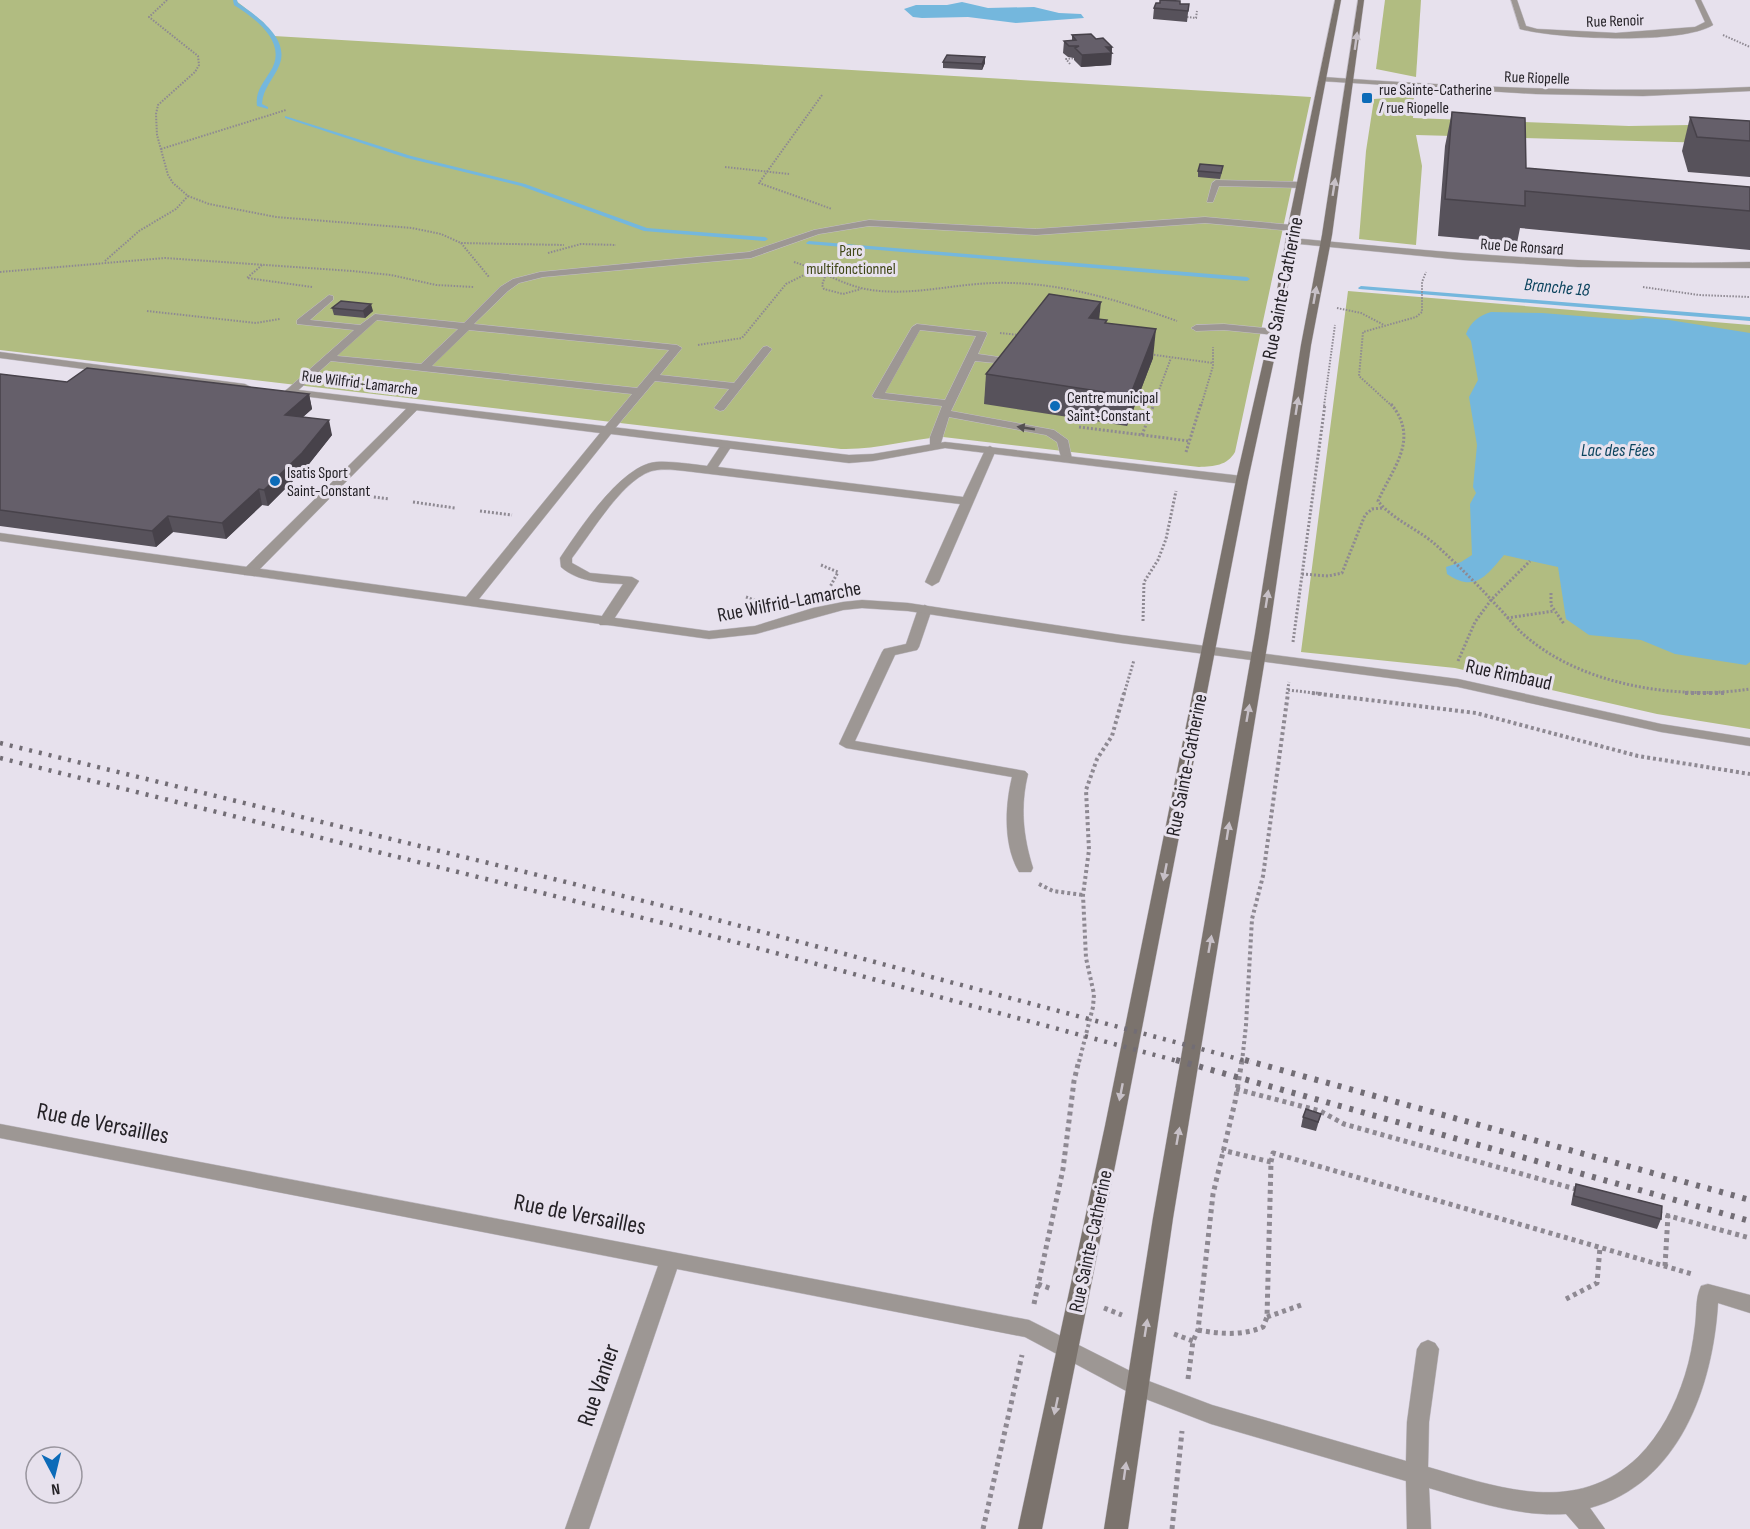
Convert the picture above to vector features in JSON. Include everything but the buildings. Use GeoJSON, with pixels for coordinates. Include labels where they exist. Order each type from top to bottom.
{"type":"FeatureCollection","features":[{"type":"Feature","properties":{"kind":"street","name":"Rue Sainte-Catherine"},"geometry":{"type":"LineString","coordinates":[[1030,1529],[1114,1126],[1242,480],[1275,332],[1338,0]]}},
{"type":"Feature","properties":{"kind":"street","name":"Rue Sainte-Catherine"},"geometry":{"type":"LineString","coordinates":[[1116,1529],[1163,1218],[1191,1065],[1258,656],[1361,0]]}},
{"type":"Feature","properties":{"kind":"street","name":"Rue Renoir"},"geometry":{"type":"LineString","coordinates":[[1514,0],[1523,27],[1541,33],[1568,35],[1668,32],[1703,28],[1709,25],[1709,22],[1698,0]]}},
{"type":"Feature","properties":{"kind":"street","name":"Rue Riopelle"},"geometry":{"type":"LineString","coordinates":[[1323,79],[1539,92],[1674,93],[1750,89]]}},
{"type":"Feature","properties":{"kind":"street"},"geometry":{"type":"LineString","coordinates":[[1210,200],[1216,183],[1302,185]]}},
{"type":"Feature","properties":{"kind":"street"},"geometry":{"type":"LineString","coordinates":[[424,368],[504,289],[516,282],[543,274],[751,255],[817,232],[859,224],[898,223],[1036,232],[1205,220],[1293,228]]}},
{"type":"Feature","properties":{"kind":"street","name":"Rue De Ronsard"},"geometry":{"type":"LineString","coordinates":[[1292,241],[1577,265],[1750,266]]}},
{"type":"Feature","properties":{"kind":"street"},"geometry":{"type":"LineString","coordinates":[[328,298],[301,322],[363,328]]}},
{"type":"Feature","properties":{"kind":"street"},"geometry":{"type":"LineString","coordinates":[[329,358],[375,317],[676,348]]}},
{"type":"Feature","properties":{"kind":"street"},"geometry":{"type":"LineString","coordinates":[[934,446],[936,435],[948,409],[972,357],[982,334],[917,327],[878,396],[948,409],[1050,432],[1062,440],[1066,459]]}},
{"type":"Feature","properties":{"kind":"street"},"geometry":{"type":"LineString","coordinates":[[1196,328],[1224,327],[1275,332]]}},
{"type":"Feature","properties":{"kind":"street"},"geometry":{"type":"LineString","coordinates":[[469,603],[676,348]]}},
{"type":"Feature","properties":{"kind":"street"},"geometry":{"type":"LineString","coordinates":[[720,408],[767,350]]}},
{"type":"Feature","properties":{"kind":"street"},"geometry":{"type":"LineString","coordinates":[[0,355],[255,388]]}},
{"type":"Feature","properties":{"kind":"street"},"geometry":{"type":"LineString","coordinates":[[972,357],[1016,362]]}},
{"type":"Feature","properties":{"kind":"street"},"geometry":{"type":"LineString","coordinates":[[329,358],[640,392]]}},
{"type":"Feature","properties":{"kind":"street","name":"Rue Wilfrid-Lamarche"},"geometry":{"type":"LineString","coordinates":[[329,358],[285,392],[862,459],[875,459],[934,446],[990,450],[1242,480]]}},
{"type":"Feature","properties":{"kind":"street"},"geometry":{"type":"LineString","coordinates":[[652,377],[737,387]]}},
{"type":"Feature","properties":{"kind":"street"},"geometry":{"type":"LineString","coordinates":[[249,572],[414,407]]}},
{"type":"Feature","properties":{"kind":"street"},"geometry":{"type":"LineString","coordinates":[[710,470],[727,444]]}},
{"type":"Feature","properties":{"kind":"street"},"geometry":{"type":"LineString","coordinates":[[932,582],[990,450]]}},
{"type":"Feature","properties":{"kind":"street"},"geometry":{"type":"LineString","coordinates":[[605,621],[632,581],[579,573],[570,569],[566,564],[566,558],[623,484],[636,473],[655,466],[710,470],[968,501]]}},
{"type":"Feature","properties":{"kind":"street","name":"Rue Wilfrid-Lamarche"},"geometry":{"type":"LineString","coordinates":[[0,537],[469,603],[722,635],[756,630],[818,611],[843,606],[874,604],[925,609],[1258,656]]}},
{"type":"Feature","properties":{"kind":"street"},"geometry":{"type":"LineString","coordinates":[[925,609],[912,647],[889,652],[846,744],[1020,774],[1016,791],[1014,823],[1025,868]]}},
{"type":"Feature","properties":{"kind":"street","name":"Rue Rimbaud"},"geometry":{"type":"LineString","coordinates":[[1258,656],[1458,683],[1661,728],[1750,741]]}},
{"type":"Feature","properties":{"kind":"street","name":"Rue de Versailles"},"geometry":{"type":"LineString","coordinates":[[0,1131],[1029,1329],[1137,1386],[1211,1414],[1417,1476],[1520,1501],[1571,1503],[1615,1489],[1635,1477],[1655,1456],[1681,1415],[1698,1372],[1708,1327],[1708,1292],[1750,1304]]}},
{"type":"Feature","properties":{"kind":"street","name":"Rue Vanier"},"geometry":{"type":"LineString","coordinates":[[577,1529],[670,1259]]}},
{"type":"Feature","properties":{"kind":"street"},"geometry":{"type":"LineString","coordinates":[[1419,1529],[1418,1422],[1428,1349]]}},
{"type":"Feature","properties":{"kind":"street"},"geometry":{"type":"LineString","coordinates":[[1571,1503],[1593,1529]]}},
{"type":"Feature","properties":{"kind":"path"},"geometry":{"type":"LineString","coordinates":[[167,0],[148,17],[198,56],[199,65],[195,72],[158,105],[156,114],[161,149],[168,175],[188,196],[209,204],[276,217],[412,228],[441,234],[461,243],[568,245],[595,243],[624,246]]}},
{"type":"Feature","properties":{"kind":"path"},"geometry":{"type":"LineString","coordinates":[[1187,17],[1196,18],[1197,11]]}},
{"type":"Feature","properties":{"kind":"path"},"geometry":{"type":"LineString","coordinates":[[1717,32],[1750,47]]}},
{"type":"Feature","properties":{"kind":"path"},"geometry":{"type":"LineString","coordinates":[[1070,64],[1066,59],[1078,58]]}},
{"type":"Feature","properties":{"kind":"path"},"geometry":{"type":"LineString","coordinates":[[822,95],[759,183],[762,186],[791,193],[827,206],[859,224]]}},
{"type":"Feature","properties":{"kind":"path"},"geometry":{"type":"LineString","coordinates":[[161,149],[286,110]]}},
{"type":"Feature","properties":{"kind":"path"},"geometry":{"type":"LineString","coordinates":[[725,167],[789,174]]}},
{"type":"Feature","properties":{"kind":"path"},"geometry":{"type":"LineString","coordinates":[[105,261],[139,231],[176,209],[188,196]]}},
{"type":"Feature","properties":{"kind":"path"},"geometry":{"type":"LineString","coordinates":[[461,243],[494,283]]}},
{"type":"Feature","properties":{"kind":"path"},"geometry":{"type":"LineString","coordinates":[[546,253],[568,245]]}},
{"type":"Feature","properties":{"kind":"path"},"geometry":{"type":"LineString","coordinates":[[0,272],[105,261],[165,258],[391,275],[436,285],[481,286]]}},
{"type":"Feature","properties":{"kind":"path"},"geometry":{"type":"LineString","coordinates":[[787,260],[816,269],[861,289],[914,291],[994,283],[1052,285],[1109,297],[1196,328],[1212,344],[1213,363],[1184,457]]}},
{"type":"Feature","properties":{"kind":"path"},"geometry":{"type":"LineString","coordinates":[[1382,508],[1378,501],[1383,487],[1398,463],[1407,433],[1396,411],[1386,398],[1359,376],[1363,332],[1416,317],[1422,312],[1422,282],[1426,273],[1425,264]]}},
{"type":"Feature","properties":{"kind":"path"},"geometry":{"type":"LineString","coordinates":[[262,265],[247,278],[301,284],[315,291]]}},
{"type":"Feature","properties":{"kind":"path"},"geometry":{"type":"LineString","coordinates":[[676,348],[742,338],[786,284],[816,269]]}},
{"type":"Feature","properties":{"kind":"path"},"geometry":{"type":"LineString","coordinates":[[826,274],[822,285],[824,289],[831,292],[851,293],[861,289]]}},
{"type":"Feature","properties":{"kind":"path"},"geometry":{"type":"LineString","coordinates":[[827,296],[831,292]]}},
{"type":"Feature","properties":{"kind":"path"},"geometry":{"type":"LineString","coordinates":[[1338,302],[1337,308],[1361,313],[1384,326]]}},
{"type":"Feature","properties":{"kind":"path"},"geometry":{"type":"LineString","coordinates":[[147,311],[256,323],[284,318]]}},
{"type":"Feature","properties":{"kind":"path"},"geometry":{"type":"LineString","coordinates":[[1293,647],[1336,320]]}},
{"type":"Feature","properties":{"kind":"path"},"geometry":{"type":"LineString","coordinates":[[995,333],[1025,336]]}},
{"type":"Feature","properties":{"kind":"path"},"geometry":{"type":"LineString","coordinates":[[1147,354],[1213,363]]}},
{"type":"Feature","properties":{"kind":"path"},"geometry":{"type":"LineString","coordinates":[[1142,435],[1171,358]]}},
{"type":"Feature","properties":{"kind":"path"},"geometry":{"type":"LineString","coordinates":[[288,486],[306,488]]}},
{"type":"Feature","properties":{"kind":"path"},"geometry":{"type":"LineString","coordinates":[[1140,628],[1145,610],[1142,591],[1144,582],[1158,560],[1166,539],[1177,489]]}},
{"type":"Feature","properties":{"kind":"path"},"geometry":{"type":"LineString","coordinates":[[349,494],[389,499]]}},
{"type":"Feature","properties":{"kind":"path"},"geometry":{"type":"LineString","coordinates":[[412,502],[455,508]]}},
{"type":"Feature","properties":{"kind":"path"},"geometry":{"type":"LineString","coordinates":[[1302,574],[1328,576],[1342,573],[1348,565],[1365,515],[1372,508],[1382,508],[1393,513],[1433,542],[1531,641],[1554,656],[1619,682],[1657,689],[1701,693],[1732,693],[1750,689]]}},
{"type":"Feature","properties":{"kind":"path"},"geometry":{"type":"LineString","coordinates":[[480,511],[512,516]]}},
{"type":"Feature","properties":{"kind":"path"},"geometry":{"type":"LineString","coordinates":[[1455,668],[1475,622],[1491,600],[1530,561]]}},
{"type":"Feature","properties":{"kind":"path"},"geometry":{"type":"LineString","coordinates":[[821,565],[838,572],[830,586],[834,592]]}},
{"type":"Feature","properties":{"kind":"path"},"geometry":{"type":"LineString","coordinates":[[1551,593],[1551,605],[1564,624]]}},
{"type":"Feature","properties":{"kind":"path"},"geometry":{"type":"LineString","coordinates":[[746,597],[772,610]]}},
{"type":"Feature","properties":{"kind":"path"},"geometry":{"type":"LineString","coordinates":[[1507,618],[1554,611]]}},
{"type":"Feature","properties":{"kind":"path","name":"Rue Sainte-Catherine"},"geometry":{"type":"LineString","coordinates":[[1078,1298],[1038,1284],[1063,1169],[1074,1081],[1093,1007],[1094,994],[1086,958],[1083,895],[1089,849],[1088,782],[1097,759],[1112,736],[1136,656]]}},
{"type":"Feature","properties":{"kind":"path"},"geometry":{"type":"LineString","coordinates":[[1078,1298],[1193,1341],[1198,1330],[1213,1195],[1221,1150],[1234,1108],[1248,1005],[1246,976],[1249,940],[1255,897],[1263,876],[1290,675]]}},
{"type":"Feature","properties":{"kind":"path"},"geometry":{"type":"LineString","coordinates":[[1288,690],[1476,713],[1638,756],[1750,774]]}},
{"type":"Feature","properties":{"kind":"path"},"geometry":{"type":"LineString","coordinates":[[1025,868],[1036,883],[1053,891],[1083,895]]}},
{"type":"Feature","properties":{"kind":"path"},"geometry":{"type":"LineString","coordinates":[[1236,1089],[1320,1111],[1344,1124],[1588,1193]]}},
{"type":"Feature","properties":{"kind":"path"},"geometry":{"type":"LineString","coordinates":[[1221,1150],[1270,1162]]}},
{"type":"Feature","properties":{"kind":"path"},"geometry":{"type":"LineString","coordinates":[[1198,1330],[1219,1334],[1254,1332],[1263,1327],[1267,1317],[1270,1162],[1273,1153],[1665,1266],[1668,1215]]}},
{"type":"Feature","properties":{"kind":"path"},"geometry":{"type":"LineString","coordinates":[[1656,1212],[1750,1238]]}},
{"type":"Feature","properties":{"kind":"path"},"geometry":{"type":"LineString","coordinates":[[1566,1299],[1597,1283],[1600,1247]]}},
{"type":"Feature","properties":{"kind":"path"},"geometry":{"type":"LineString","coordinates":[[1267,1317],[1304,1304]]}},
{"type":"Feature","properties":{"kind":"path"},"geometry":{"type":"LineString","coordinates":[[983,1529],[1019,1365]]}},
{"type":"Feature","properties":{"kind":"path"},"geometry":{"type":"LineString","coordinates":[[1172,1529],[1177,1496]]}},
{"type":"Feature","properties":{"kind":"green space","name":"Parc multifonctionnel"},"geometry":{"type":"Polygon","coordinates":[[[0,0],[235,0],[263,22],[274,36],[1311,97],[1235,452],[1224,463],[1199,467],[943,437],[867,448],[841,449],[0,350],[0,0]]]}},
{"type":"Feature","properties":{"kind":"green space"},"geometry":{"type":"Polygon","coordinates":[[[1385,0],[1421,0],[1416,77],[1376,69],[1385,0]]]}},
{"type":"Feature","properties":{"kind":"green space"},"geometry":{"type":"Polygon","coordinates":[[[1414,96],[1413,118],[1629,126],[1750,124],[1750,144],[1416,135],[1422,166],[1416,245],[1359,239],[1366,151],[1374,99],[1414,96]]]}},
{"type":"Feature","properties":{"kind":"green space"},"geometry":{"type":"Polygon","coordinates":[[[1348,291],[1750,325],[1750,729],[1657,714],[1455,668],[1301,652],[1348,291]]]}},
{"type":"Feature","properties":{"kind":"water"},"geometry":{"type":"Polygon","coordinates":[[[962,2],[988,8],[1034,7],[1059,13],[1081,14],[1084,18],[1016,23],[968,17],[913,17],[904,9],[916,5],[947,5],[962,2]]]}},
{"type":"Feature","properties":{"kind":"water","name":"Lac des Fées"},"geometry":{"type":"Polygon","coordinates":[[[1491,312],[1542,313],[1629,320],[1645,318],[1750,333],[1750,662],[1746,665],[1675,654],[1641,640],[1589,635],[1566,619],[1558,567],[1504,555],[1491,570],[1473,582],[1457,580],[1447,574],[1446,567],[1472,555],[1470,504],[1476,493],[1473,487],[1477,445],[1469,397],[1478,380],[1471,341],[1466,334],[1476,320],[1491,312]]]}},
{"type":"Feature","properties":{"kind":"waterway"},"geometry":{"type":"LineString","coordinates":[[235,0],[236,4],[266,28],[277,45],[278,62],[261,91],[259,105],[266,108]]}},
{"type":"Feature","properties":{"kind":"waterway"},"geometry":{"type":"LineString","coordinates":[[287,117],[409,157],[523,185],[646,230],[765,239]]}},
{"type":"Feature","properties":{"kind":"waterway"},"geometry":{"type":"LineString","coordinates":[[809,243],[1247,279]]}},
{"type":"Feature","properties":{"kind":"waterway","name":"Branche 18"},"geometry":{"type":"LineString","coordinates":[[1361,288],[1750,319]]}},
{"type":"Feature","properties":{"kind":"railway"},"geometry":{"type":"LineString","coordinates":[[0,743],[680,910],[1250,1062]]}},
{"type":"Feature","properties":{"kind":"railway"},"geometry":{"type":"LineString","coordinates":[[0,758],[679,927],[1181,1062]]}},
{"type":"Feature","properties":{"kind":"railway"},"geometry":{"type":"LineString","coordinates":[[1176,1060],[1750,1221]]}},
{"type":"Feature","properties":{"kind":"railway"},"geometry":{"type":"LineString","coordinates":[[1245,1060],[1750,1200]]}},
{"type":"Feature","properties":{"kind":"place","name":"rue Sainte-Catherine / rue Riopelle"},"geometry":{"type":"Point","coordinates":[1367,98]}},
{"type":"Feature","properties":{"kind":"place","name":"Centre municipal Saint-Constant"},"geometry":{"type":"Point","coordinates":[1055,406]}},
{"type":"Feature","properties":{"kind":"place","name":"Isatis Sport Saint-Constant"},"geometry":{"type":"Point","coordinates":[275,481]}}]}
